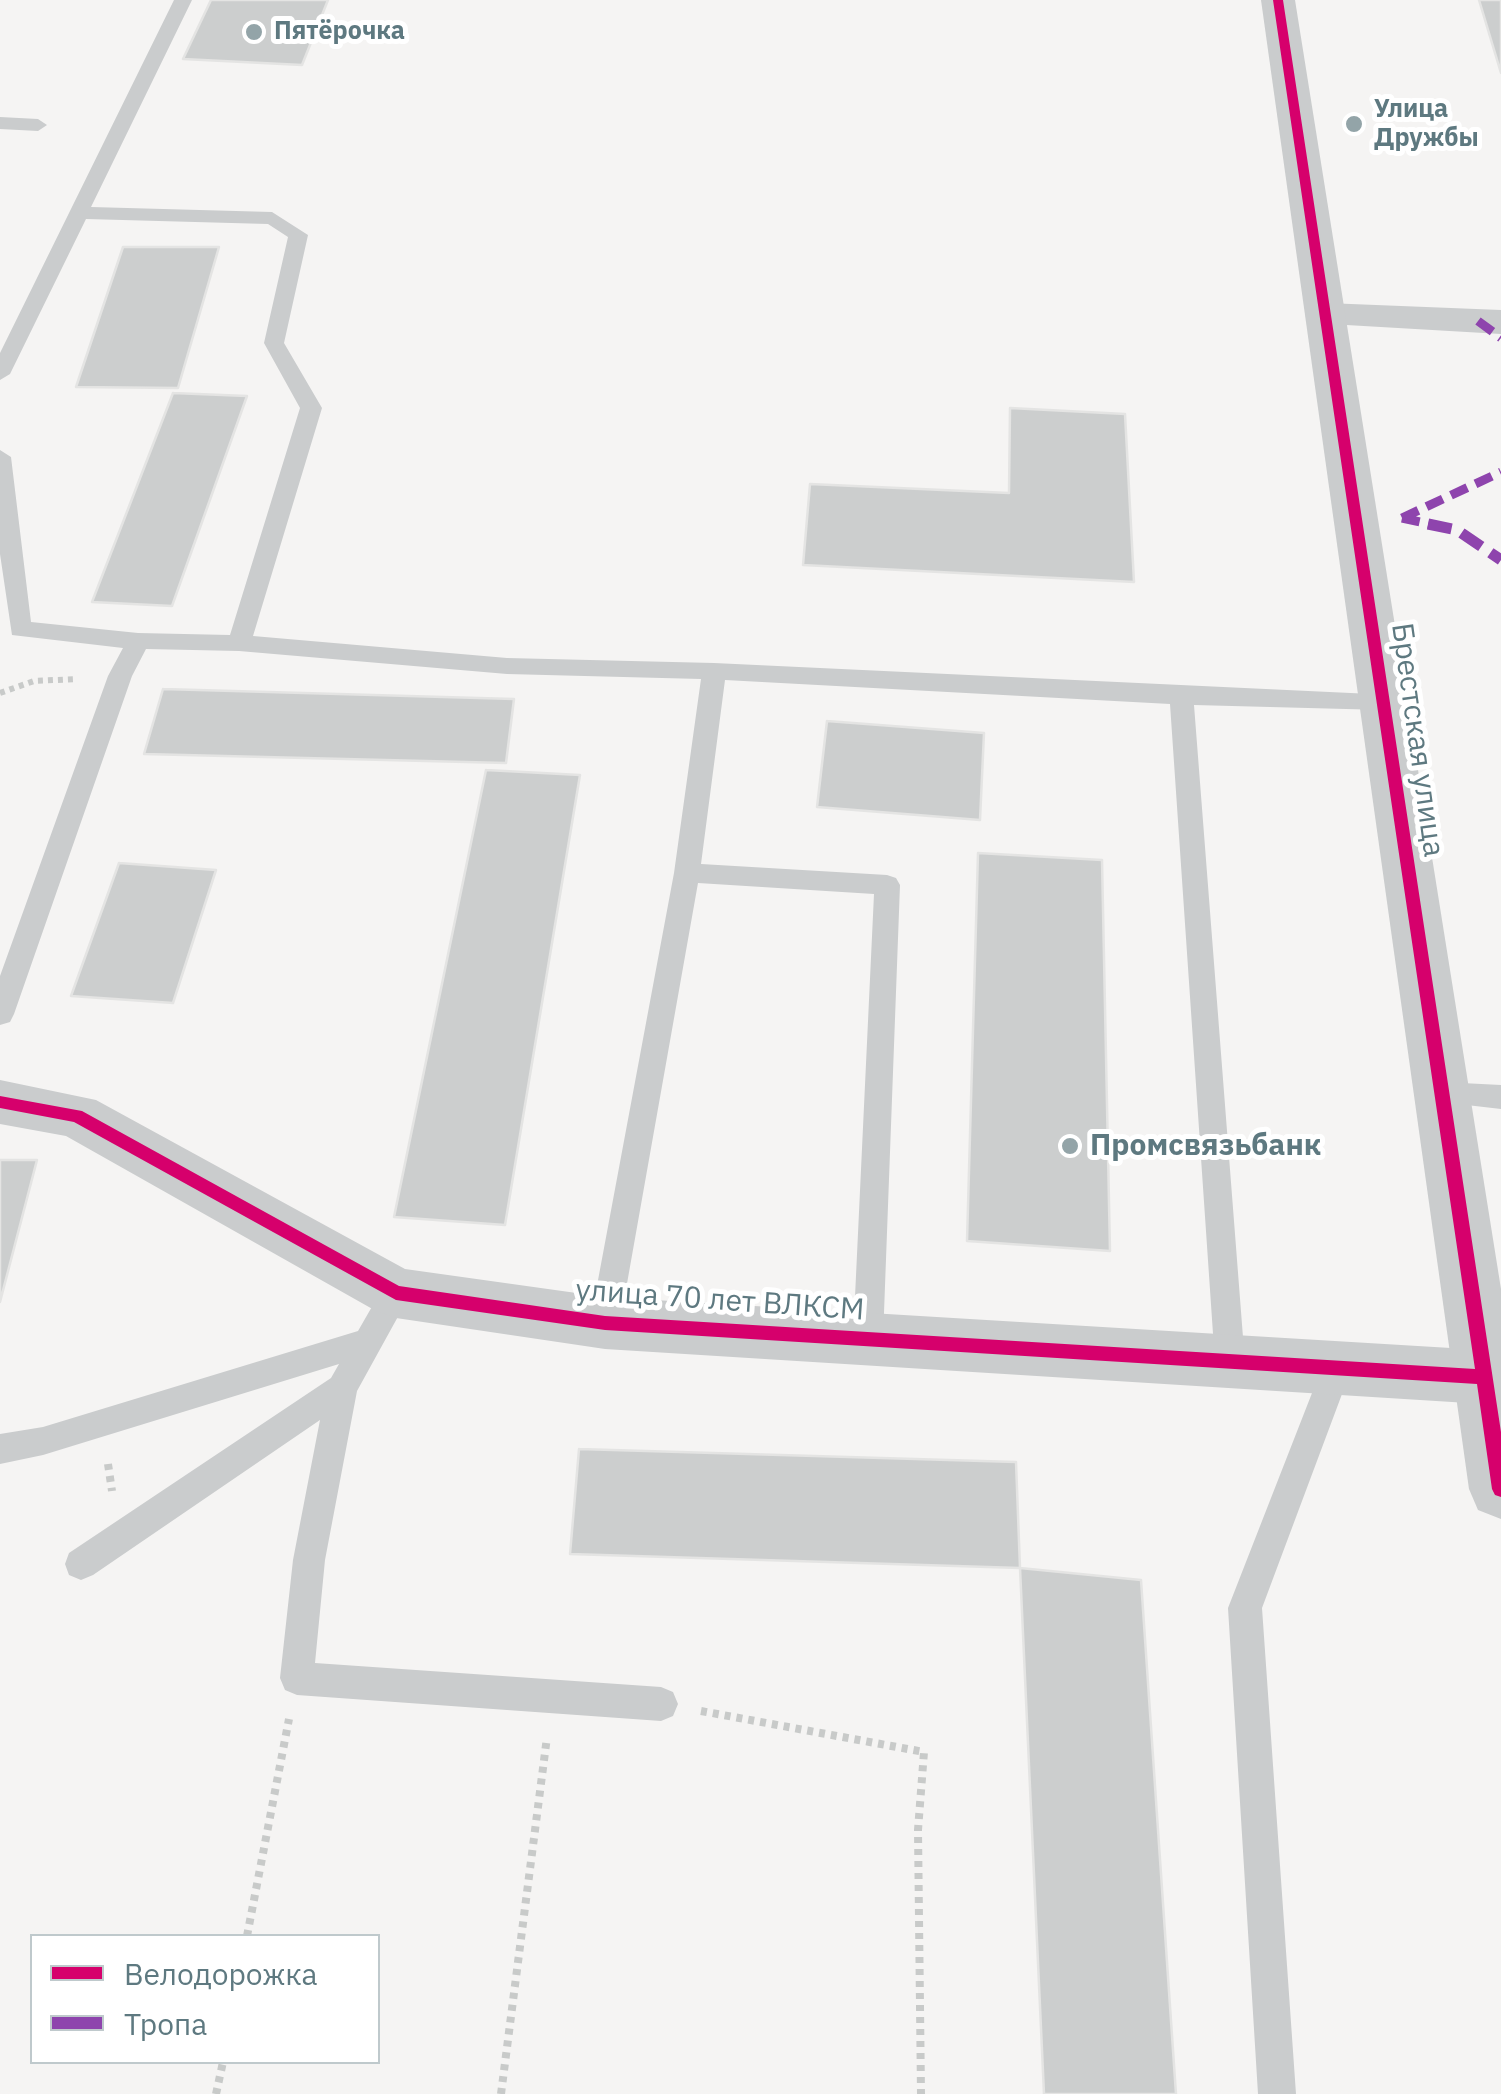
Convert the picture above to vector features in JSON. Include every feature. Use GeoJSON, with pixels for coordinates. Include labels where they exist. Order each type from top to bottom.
{"type":"FeatureCollection","features":[{"type":"Feature","properties":{"kind":"street","name":"Брестская улица"},"geometry":{"type":"LineString","coordinates":[[1278,0],[1501,1489]]}},
{"type":"Feature","properties":{"kind":"street"},"geometry":{"type":"LineString","coordinates":[[1326,315],[1501,322]]}},
{"type":"Feature","properties":{"kind":"street","name":"улица 70 лет ВЛКСМ"},"geometry":{"type":"LineString","coordinates":[[0,1102],[77,1116],[396,1293],[605,1323],[1484,1377]]}},
{"type":"Feature","properties":{"kind":"lane"},"geometry":{"type":"LineString","coordinates":[[0,374],[183,0]]}},
{"type":"Feature","properties":{"kind":"lane"},"geometry":{"type":"LineString","coordinates":[[0,123],[38,124]]}},
{"type":"Feature","properties":{"kind":"lane"},"geometry":{"type":"LineString","coordinates":[[82,213],[272,218],[298,235],[274,344],[311,408],[240,643]]}},
{"type":"Feature","properties":{"kind":"lane"},"geometry":{"type":"LineString","coordinates":[[0,457],[20,629],[138,641],[240,643],[507,666],[714,671],[1181,696],[1384,702]]}},
{"type":"Feature","properties":{"kind":"lane"},"geometry":{"type":"LineString","coordinates":[[0,1014],[120,676],[138,641]]}},
{"type":"Feature","properties":{"kind":"lane"},"geometry":{"type":"LineString","coordinates":[[605,1323],[686,873],[714,671]]}},
{"type":"Feature","properties":{"kind":"lane"},"geometry":{"type":"LineString","coordinates":[[1181,696],[1230,1363]]}},
{"type":"Feature","properties":{"kind":"lane"},"geometry":{"type":"LineString","coordinates":[[686,873],[887,885],[868,1340]]}},
{"type":"Feature","properties":{"kind":"lane"},"geometry":{"type":"LineString","coordinates":[[1442,1092],[1501,1097]]}},
{"type":"Feature","properties":{"kind":"lane"},"geometry":{"type":"LineString","coordinates":[[396,1293],[342,1388],[309,1560],[297,1678],[662,1704]]}},
{"type":"Feature","properties":{"kind":"lane"},"geometry":{"type":"LineString","coordinates":[[0,1449],[43,1442],[368,1342]]}},
{"type":"Feature","properties":{"kind":"lane"},"geometry":{"type":"LineString","coordinates":[[1277,2094],[1245,1608],[1336,1370]]}},
{"type":"Feature","properties":{"kind":"lane"},"geometry":{"type":"LineString","coordinates":[[81,1564],[342,1388]]}},
{"type":"Feature","properties":{"kind":"path"},"geometry":{"type":"LineString","coordinates":[[102,1423],[118,1539]]}},
{"type":"Feature","properties":{"kind":"path"},"geometry":{"type":"LineString","coordinates":[[247,1934],[297,1678]]}},
{"type":"Feature","properties":{"kind":"path"},"geometry":{"type":"LineString","coordinates":[[501,2094],[553,1696]]}},
{"type":"Feature","properties":{"kind":"path"},"geometry":{"type":"LineString","coordinates":[[662,1704],[924,1752],[918,1830],[923,2061],[920,2094]]}},
{"type":"Feature","properties":{"kind":"path"},"geometry":{"type":"LineString","coordinates":[[216,2094],[222,2064]]}},
{"type":"Feature","properties":{"kind":"building"},"geometry":{"type":"Polygon","coordinates":[[[211,0],[328,0],[302,65],[183,59],[211,0]]]}},
{"type":"Feature","properties":{"kind":"building"},"geometry":{"type":"Polygon","coordinates":[[[1479,0],[1501,0],[1501,73],[1479,0]]]}},
{"type":"Feature","properties":{"kind":"building"},"geometry":{"type":"Polygon","coordinates":[[[123,247],[219,247],[178,388],[76,387],[123,247]]]}},
{"type":"Feature","properties":{"kind":"building"},"geometry":{"type":"Polygon","coordinates":[[[173,393],[247,396],[172,606],[92,602],[173,393]]]}},
{"type":"Feature","properties":{"kind":"building"},"geometry":{"type":"Polygon","coordinates":[[[1010,408],[1125,414],[1134,582],[803,565],[810,484],[1009,493],[1010,408]]]}},
{"type":"Feature","properties":{"kind":"building"},"geometry":{"type":"Polygon","coordinates":[[[163,689],[514,699],[506,763],[144,754],[163,689]]]}},
{"type":"Feature","properties":{"kind":"building"},"geometry":{"type":"Polygon","coordinates":[[[827,721],[984,733],[980,820],[817,807],[827,721]]]}},
{"type":"Feature","properties":{"kind":"building"},"geometry":{"type":"Polygon","coordinates":[[[486,770],[580,775],[505,1225],[394,1217],[486,770]]]}},
{"type":"Feature","properties":{"kind":"building"},"geometry":{"type":"Polygon","coordinates":[[[978,853],[1102,860],[1110,1251],[967,1241],[978,853]]]}},
{"type":"Feature","properties":{"kind":"building"},"geometry":{"type":"Polygon","coordinates":[[[119,863],[216,870],[173,1003],[71,996],[119,863]]]}},
{"type":"Feature","properties":{"kind":"building"},"geometry":{"type":"Polygon","coordinates":[[[0,1160],[37,1160],[0,1302],[0,1160]]]}},
{"type":"Feature","properties":{"kind":"building"},"geometry":{"type":"Polygon","coordinates":[[[579,1449],[1016,1462],[1020,1568],[570,1554],[579,1449]]]}},
{"type":"Feature","properties":{"kind":"building"},"geometry":{"type":"Polygon","coordinates":[[[1020,1568],[1141,1580],[1176,2094],[1044,2094],[1020,1568]]]}},
{"type":"Feature","properties":{"kind":"marked path"},"geometry":{"type":"LineString","coordinates":[[1478,321],[1501,338]]}},
{"type":"Feature","properties":{"kind":"marked path"},"geometry":{"type":"LineString","coordinates":[[1402,518],[1501,472]]}},
{"type":"Feature","properties":{"kind":"marked path"},"geometry":{"type":"LineString","coordinates":[[1402,518],[1457,530],[1501,560]]}},
{"type":"Feature","properties":{"kind":"cycle path"},"geometry":{"type":"LineString","coordinates":[[1278,0],[1501,1489]]}},
{"type":"Feature","properties":{"kind":"cycle path"},"geometry":{"type":"LineString","coordinates":[[0,1102],[77,1116],[396,1293],[605,1323],[1484,1377]]}},
{"type":"Feature","properties":{"kind":"place","name":"Пятёрочка"},"geometry":{"type":"Point","coordinates":[254,32]}},
{"type":"Feature","properties":{"kind":"place","name":"Улица Дружбы"},"geometry":{"type":"Point","coordinates":[1354,124]}},
{"type":"Feature","properties":{"kind":"place","name":"Промсвязьбанк"},"geometry":{"type":"Point","coordinates":[1070,1146]}}]}
